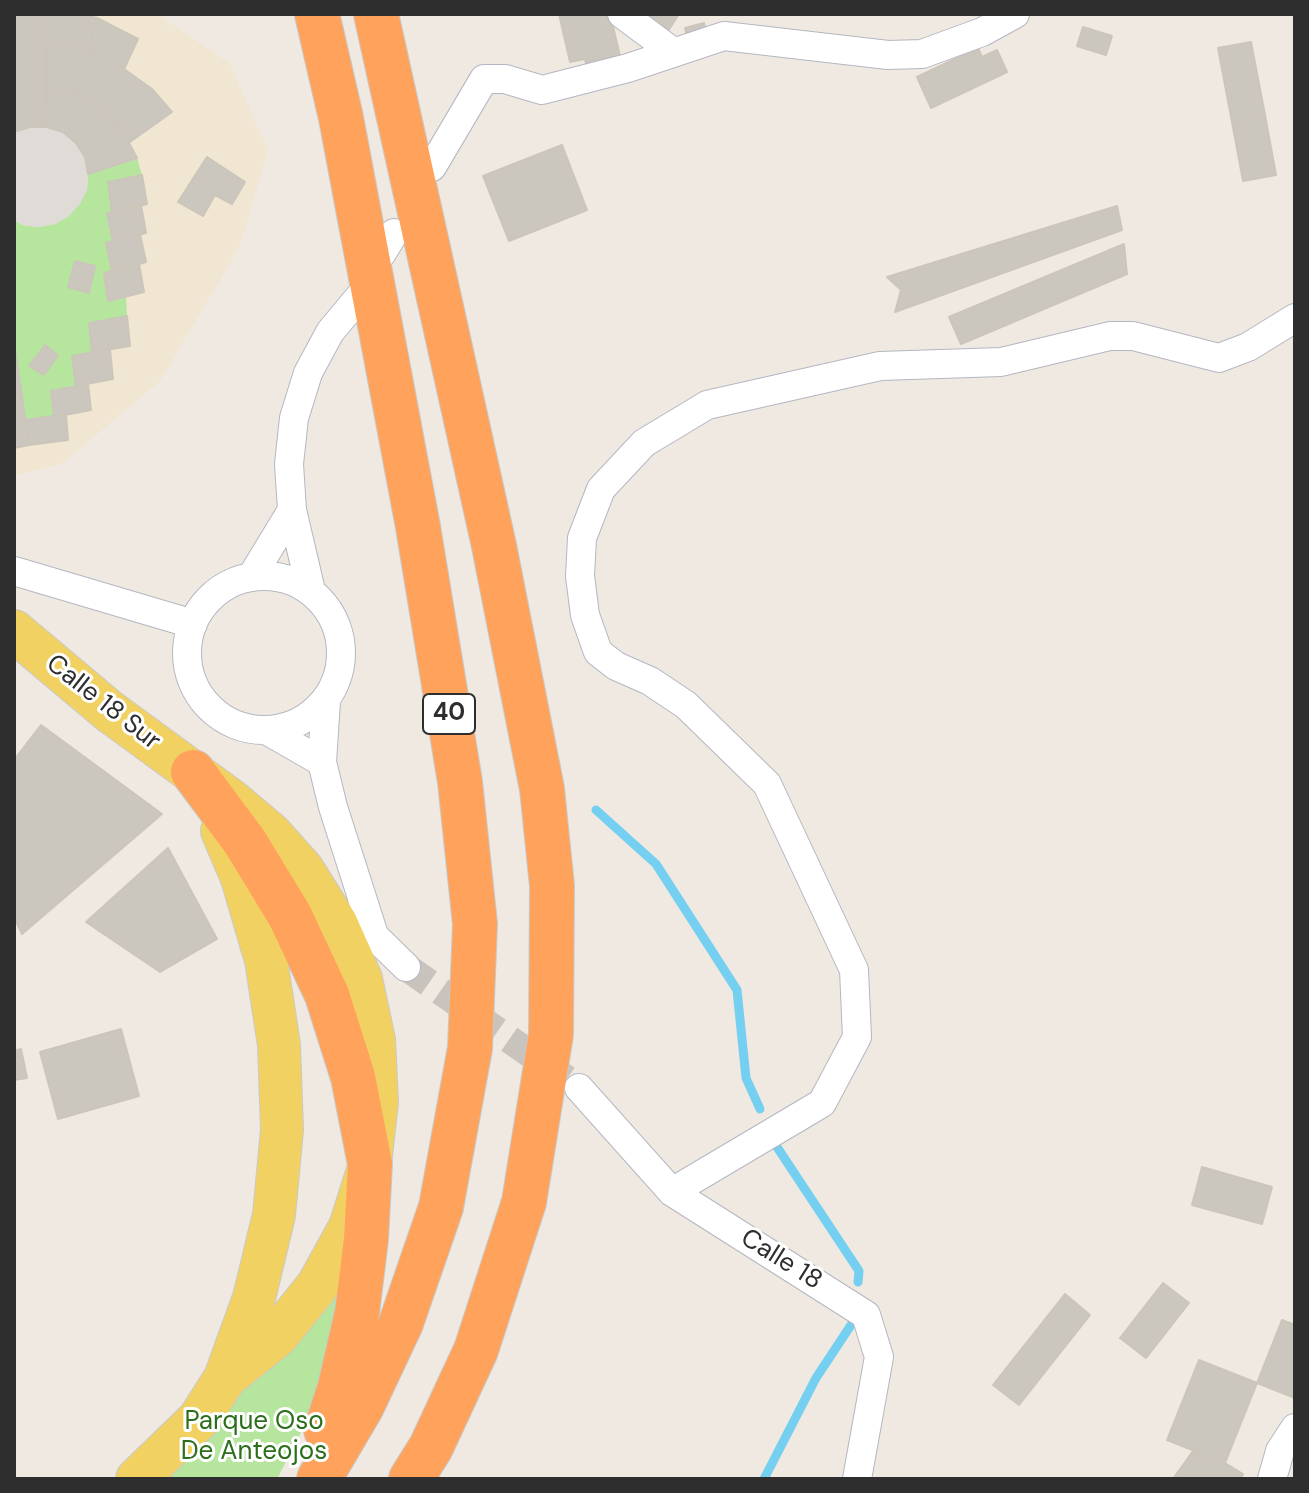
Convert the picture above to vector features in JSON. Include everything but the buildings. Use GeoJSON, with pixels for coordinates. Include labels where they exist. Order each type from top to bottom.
{"type":"FeatureCollection","features":[{"type":"Feature","properties":{"kind":"highway","name":"40"},"geometry":{"type":"LineString","coordinates":[[317,14],[341,118],[418,527],[460,782],[475,924],[470,1048],[441,1207],[401,1323],[362,1406],[319,1479]]}},
{"type":"Feature","properties":{"kind":"highway"},"geometry":{"type":"LineString","coordinates":[[376,14],[494,546],[542,789],[552,886],[551,1034],[524,1202],[476,1350],[431,1447],[411,1479]]}},
{"type":"Feature","properties":{"kind":"highway"},"geometry":{"type":"LineString","coordinates":[[193,772],[245,842],[290,916],[327,995],[353,1077],[370,1164],[366,1239],[357,1313],[340,1387],[308,1479]]}},
{"type":"Feature","properties":{"kind":"main road","name":"Calle 18 Sur"},"geometry":{"type":"LineString","coordinates":[[14,631],[109,711],[270,833],[303,870],[336,923],[361,979],[374,1040],[377,1102],[370,1164],[350,1227],[318,1285],[277,1336],[225,1378]]}},
{"type":"Feature","properties":{"kind":"main road"},"geometry":{"type":"LineString","coordinates":[[137,1479],[199,1419],[225,1378],[254,1298],[274,1215],[282,1130],[279,1045],[266,960],[242,878],[193,772]]}},
{"type":"Feature","properties":{"kind":"street"},"geometry":{"type":"LineString","coordinates":[[621,14],[673,52]]}},
{"type":"Feature","properties":{"kind":"street"},"geometry":{"type":"LineString","coordinates":[[621,14],[633,66]]}},
{"type":"Feature","properties":{"kind":"street"},"geometry":{"type":"LineString","coordinates":[[432,167],[484,79],[505,79],[542,90],[633,66],[724,36],[888,55],[922,54],[982,32],[1015,14]]}},
{"type":"Feature","properties":{"kind":"street"},"geometry":{"type":"LineString","coordinates":[[311,591],[292,510],[289,464],[294,418],[308,373],[330,332],[360,296]]}},
{"type":"Feature","properties":{"kind":"street"},"geometry":{"type":"LineString","coordinates":[[672,1192],[822,1103],[857,1037],[854,970],[767,784],[686,705],[650,681],[616,666],[598,652],[585,615],[580,576],[582,538],[601,489],[644,443],[707,405],[880,366],[1001,362],[1110,336],[1133,336],[1219,358],[1248,347],[1295,318]]}},
{"type":"Feature","properties":{"kind":"street"},"geometry":{"type":"LineString","coordinates":[[252,576],[292,510]]}},
{"type":"Feature","properties":{"kind":"street"},"geometry":{"type":"LineString","coordinates":[[14,571],[193,624]]}},
{"type":"Feature","properties":{"kind":"street"},"geometry":{"type":"LineString","coordinates":[[252,576],[283,577],[311,591],[328,608],[339,630],[342,655],[338,679],[326,701],[300,722],[268,731],[249,730],[214,713],[192,682],[187,663],[193,624],[205,603],[227,585],[252,576]]}},
{"type":"Feature","properties":{"kind":"street"},"geometry":{"type":"LineString","coordinates":[[326,701],[322,762],[333,807],[374,935]]}},
{"type":"Feature","properties":{"kind":"street"},"geometry":{"type":"LineString","coordinates":[[268,731],[322,762]]}},
{"type":"Feature","properties":{"kind":"street"},"geometry":{"type":"LineString","coordinates":[[303,870],[406,967]]}},
{"type":"Feature","properties":{"kind":"street","name":"Calle 18"},"geometry":{"type":"LineString","coordinates":[[579,1088],[672,1192],[866,1315],[879,1357],[857,1479]]}},
{"type":"Feature","properties":{"kind":"street"},"geometry":{"type":"LineString","coordinates":[[1272,1479],[1280,1451],[1295,1428]]}},
{"type":"Feature","properties":{"kind":"shaded area"},"geometry":{"type":"Polygon","coordinates":[[[14,14],[157,14],[229,63],[268,150],[240,246],[160,381],[62,464],[14,476],[14,14]]]}},
{"type":"Feature","properties":{"kind":"shaded area"},"geometry":{"type":"Polygon","coordinates":[[[30,127],[47,127],[63,132],[76,143],[85,157],[88,174],[87,190],[69,216],[55,224],[39,227],[14,220],[14,132],[30,127]]]}},
{"type":"Feature","properties":{"kind":"green space"},"geometry":{"type":"Polygon","coordinates":[[[137,158],[142,175],[108,183],[113,212],[108,214],[113,241],[112,272],[104,274],[108,301],[126,297],[127,316],[89,323],[92,352],[72,356],[77,386],[51,391],[54,417],[26,420],[14,341],[14,220],[39,227],[55,224],[69,216],[87,190],[88,174],[137,158]]]}},
{"type":"Feature","properties":{"kind":"green space","name":"Parque Oso De Anteojos"},"geometry":{"type":"Polygon","coordinates":[[[350,1246],[315,1405],[277,1479],[161,1479],[350,1246]]]}},
{"type":"Feature","properties":{"kind":"waterway"},"geometry":{"type":"LineString","coordinates":[[596,810],[656,864],[737,990],[746,1078],[760,1109]]}},
{"type":"Feature","properties":{"kind":"waterway"},"geometry":{"type":"LineString","coordinates":[[775,1144],[859,1271],[858,1282]]}},
{"type":"Feature","properties":{"kind":"waterway"},"geometry":{"type":"LineString","coordinates":[[764,1479],[816,1378],[853,1322]]}},
{"type":"Feature","properties":{"kind":"tunnel"},"geometry":{"type":"LineString","coordinates":[[406,967],[579,1088]]}}]}
